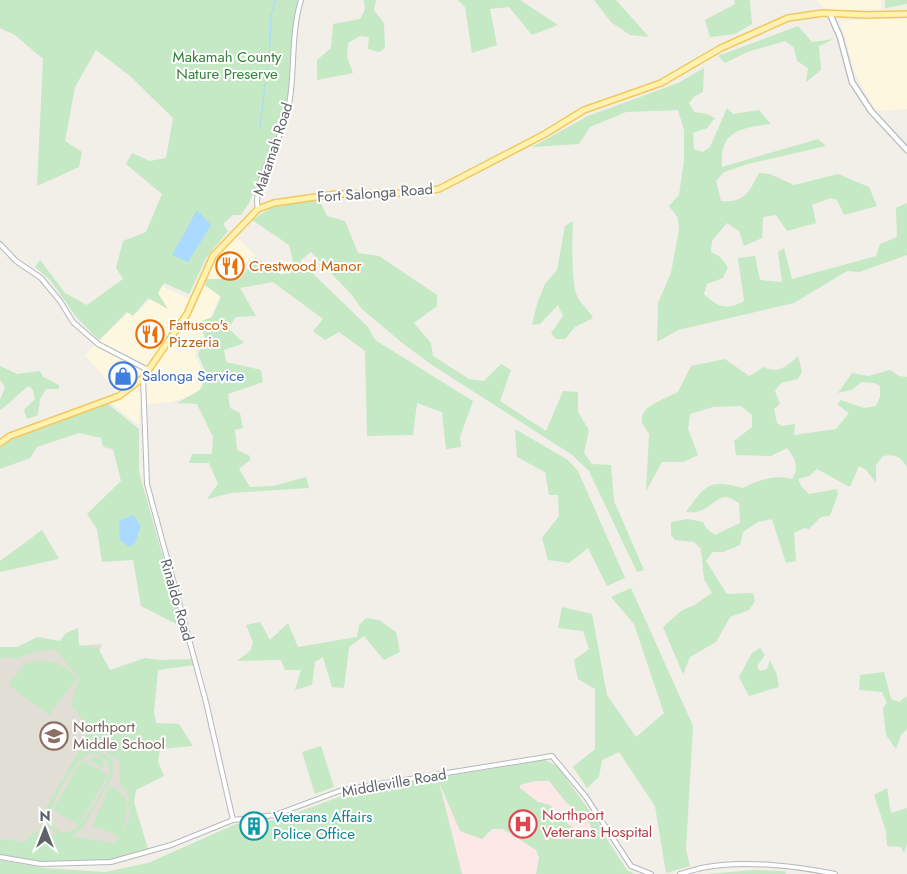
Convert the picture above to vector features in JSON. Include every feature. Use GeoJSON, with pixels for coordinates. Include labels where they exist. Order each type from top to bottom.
{"type":"FeatureCollection","features":[{"type":"Feature","properties":{"kind":"main road","name":"Fort Salonga Road"},"geometry":{"type":"LineString","coordinates":[[0,443],[10,436],[119,396],[143,378],[187,314],[213,256],[258,209],[274,203],[336,194],[410,193],[439,189],[545,134],[584,110],[661,83],[737,41],[788,18],[823,13],[907,14]]}},
{"type":"Feature","properties":{"kind":"main road"},"geometry":{"type":"LineString","coordinates":[[830,14],[840,37],[852,82],[871,111],[907,150]]}},
{"type":"Feature","properties":{"kind":"street","name":"Makamah Road"},"geometry":{"type":"LineString","coordinates":[[258,209],[258,192],[285,122],[290,97],[297,16],[301,0]]}},
{"type":"Feature","properties":{"kind":"street"},"geometry":{"type":"LineString","coordinates":[[0,244],[16,261],[41,278],[60,301],[73,322],[98,344],[148,370]]}},
{"type":"Feature","properties":{"kind":"street","name":"Rinaldo Road"},"geometry":{"type":"LineString","coordinates":[[143,378],[146,484],[206,702],[233,820]]}},
{"type":"Feature","properties":{"kind":"street","name":"Middleville Road"},"geometry":{"type":"LineString","coordinates":[[0,856],[42,864],[111,862],[171,845],[233,820],[275,815],[342,790],[552,756],[586,797],[631,866],[651,874]]}},
{"type":"Feature","properties":{"kind":"street"},"geometry":{"type":"LineString","coordinates":[[680,874],[707,867],[745,865],[801,867],[835,874]]}},
{"type":"Feature","properties":{"kind":"shaded area"},"geometry":{"type":"Polygon","coordinates":[[[816,0],[881,0],[881,9],[828,11],[816,0]]]}},
{"type":"Feature","properties":{"kind":"shaded area"},"geometry":{"type":"Polygon","coordinates":[[[907,18],[907,109],[876,111],[855,73],[840,21],[907,18]]]}},
{"type":"Feature","properties":{"kind":"shaded area"},"geometry":{"type":"Polygon","coordinates":[[[236,237],[256,255],[229,277],[217,302],[195,355],[205,377],[197,394],[170,402],[140,405],[139,425],[112,404],[118,399],[116,391],[85,355],[131,310],[138,313],[162,286],[195,302],[215,259],[236,237]]]}},
{"type":"Feature","properties":{"kind":"shaded area","name":"Northport Middle School"},"geometry":{"type":"Polygon","coordinates":[[[102,644],[88,675],[92,696],[125,776],[146,847],[0,852],[0,653],[102,644]]]}},
{"type":"Feature","properties":{"kind":"shaded area","name":"Northport Veterans Hospital"},"geometry":{"type":"Polygon","coordinates":[[[545,760],[557,766],[627,870],[635,874],[462,874],[438,777],[477,773],[545,760]]]}},
{"type":"Feature","properties":{"kind":"green space","name":"Makamah County Nature Preserve"},"geometry":{"type":"Polygon","coordinates":[[[0,0],[298,0],[291,74],[284,119],[249,203],[241,215],[233,215],[223,224],[228,231],[206,258],[189,294],[164,283],[158,293],[168,309],[148,298],[133,316],[127,312],[99,340],[77,318],[50,280],[35,267],[40,260],[65,293],[87,305],[123,279],[116,268],[123,241],[146,232],[162,194],[126,164],[132,153],[150,161],[166,158],[173,118],[130,76],[96,50],[75,87],[65,141],[82,152],[79,167],[37,186],[43,59],[15,35],[0,28],[0,0]]]}},
{"type":"Feature","properties":{"kind":"green space"},"geometry":{"type":"Polygon","coordinates":[[[364,0],[376,0],[374,10],[384,23],[385,48],[379,52],[368,49],[369,37],[360,36],[348,43],[347,57],[353,73],[317,80],[317,60],[331,48],[333,24],[360,19],[365,10],[364,0]]]}},
{"type":"Feature","properties":{"kind":"green space"},"geometry":{"type":"Polygon","coordinates":[[[458,0],[520,0],[558,25],[532,35],[509,7],[490,9],[497,45],[472,53],[465,7],[458,0]]]}},
{"type":"Feature","properties":{"kind":"green space"},"geometry":{"type":"Polygon","coordinates":[[[594,0],[616,0],[649,37],[630,35],[611,22],[594,0]]]}},
{"type":"Feature","properties":{"kind":"green space"},"geometry":{"type":"Polygon","coordinates":[[[734,0],[750,0],[752,24],[735,34],[710,37],[705,20],[735,4],[734,0]]]}},
{"type":"Feature","properties":{"kind":"green space"},"geometry":{"type":"Polygon","coordinates":[[[885,0],[907,0],[907,4],[885,8],[885,0]]]}},
{"type":"Feature","properties":{"kind":"green space"},"geometry":{"type":"Polygon","coordinates":[[[798,26],[812,42],[834,39],[819,46],[821,70],[806,82],[808,68],[797,61],[794,48],[785,41],[747,52],[725,63],[718,56],[798,26]]]}},
{"type":"Feature","properties":{"kind":"green space"},"geometry":{"type":"Polygon","coordinates":[[[704,68],[703,92],[695,96],[689,103],[694,112],[707,114],[715,118],[707,128],[693,133],[694,149],[703,152],[710,147],[727,108],[733,114],[759,110],[771,124],[750,127],[734,133],[728,138],[724,145],[722,167],[818,139],[826,146],[748,164],[724,172],[716,181],[721,201],[741,198],[749,191],[759,173],[770,174],[794,185],[838,174],[869,187],[877,206],[844,215],[837,200],[830,198],[812,205],[816,223],[787,231],[776,215],[763,217],[762,238],[744,246],[739,231],[727,223],[712,241],[711,252],[719,256],[728,267],[723,278],[707,284],[704,294],[718,305],[727,307],[744,301],[738,258],[755,256],[760,280],[782,282],[778,252],[784,248],[792,279],[876,256],[880,244],[897,237],[896,208],[907,203],[907,255],[859,272],[847,271],[794,303],[678,330],[657,342],[658,303],[671,273],[679,230],[678,218],[669,206],[679,195],[684,160],[684,130],[678,110],[626,112],[590,127],[579,144],[532,147],[588,116],[678,83],[704,68]]]}},
{"type":"Feature","properties":{"kind":"green space"},"geometry":{"type":"Polygon","coordinates":[[[319,199],[327,216],[345,221],[358,253],[379,256],[437,295],[437,306],[414,323],[431,343],[433,356],[469,379],[484,381],[501,364],[511,370],[500,401],[546,431],[563,391],[578,392],[578,412],[589,430],[584,453],[592,464],[611,465],[614,501],[644,570],[637,572],[589,471],[571,454],[432,365],[401,342],[362,309],[351,294],[311,252],[300,261],[368,327],[375,340],[473,401],[460,437],[461,447],[446,449],[442,412],[417,403],[413,435],[367,436],[365,351],[339,332],[325,340],[313,331],[323,319],[273,282],[240,288],[256,316],[236,317],[228,328],[244,343],[224,350],[226,362],[261,370],[263,382],[228,394],[230,408],[240,413],[243,428],[235,430],[237,450],[250,456],[250,460],[239,469],[250,487],[273,486],[306,477],[309,488],[231,493],[207,499],[218,484],[209,463],[189,463],[192,454],[212,454],[213,437],[197,404],[177,403],[200,390],[207,376],[198,354],[205,338],[199,322],[212,317],[221,297],[205,285],[207,279],[240,279],[256,258],[282,275],[293,261],[289,245],[252,220],[272,207],[319,199]]]}},
{"type":"Feature","properties":{"kind":"green space"},"geometry":{"type":"Polygon","coordinates":[[[573,221],[572,260],[575,289],[578,299],[593,318],[575,327],[565,339],[556,339],[551,333],[563,316],[558,305],[540,324],[532,325],[537,304],[545,284],[557,270],[565,226],[573,221]]]}},
{"type":"Feature","properties":{"kind":"green space"},"geometry":{"type":"Polygon","coordinates":[[[798,356],[802,372],[798,379],[781,383],[775,391],[780,404],[774,409],[777,423],[782,426],[795,424],[794,435],[836,429],[849,413],[837,404],[841,400],[864,408],[876,406],[880,397],[880,386],[874,383],[862,382],[851,390],[838,393],[852,373],[868,376],[890,370],[899,376],[907,377],[907,467],[902,460],[891,455],[883,456],[876,465],[876,483],[866,470],[859,466],[850,487],[817,469],[809,476],[798,479],[801,486],[809,494],[837,489],[838,494],[830,516],[821,517],[809,529],[804,528],[794,533],[796,561],[786,563],[772,519],[758,522],[743,532],[740,545],[723,552],[713,552],[706,561],[727,594],[753,593],[755,601],[749,610],[730,617],[716,642],[690,657],[683,674],[663,627],[681,611],[712,593],[704,579],[701,549],[694,542],[675,540],[671,535],[671,522],[688,519],[703,522],[706,528],[715,535],[740,523],[739,503],[726,497],[721,498],[705,509],[696,512],[686,512],[704,490],[715,484],[743,488],[761,480],[779,477],[792,479],[796,470],[796,463],[787,448],[771,456],[736,455],[734,441],[752,427],[752,415],[741,406],[713,407],[690,414],[688,429],[698,455],[683,462],[662,462],[646,491],[649,434],[642,423],[642,416],[646,409],[655,403],[678,392],[691,366],[725,359],[749,376],[764,367],[774,370],[782,368],[798,356]]]}},
{"type":"Feature","properties":{"kind":"green space"},"geometry":{"type":"Polygon","coordinates":[[[0,366],[17,374],[40,371],[43,377],[59,385],[59,389],[46,389],[40,399],[38,415],[27,419],[24,410],[35,399],[33,390],[29,386],[0,410],[0,400],[5,387],[0,380],[0,366]]]}},
{"type":"Feature","properties":{"kind":"green space"},"geometry":{"type":"Polygon","coordinates":[[[108,404],[139,429],[139,472],[186,639],[176,624],[141,606],[133,560],[102,562],[97,529],[87,514],[121,481],[113,449],[103,447],[101,438],[79,433],[37,447],[30,458],[0,469],[0,447],[16,437],[108,404]]]}},
{"type":"Feature","properties":{"kind":"green space"},"geometry":{"type":"Polygon","coordinates":[[[515,429],[568,460],[578,471],[625,578],[607,586],[588,548],[569,563],[548,560],[542,538],[559,516],[558,495],[549,495],[545,472],[517,457],[515,429]]]}},
{"type":"Feature","properties":{"kind":"green space"},"geometry":{"type":"Polygon","coordinates":[[[42,530],[59,559],[0,572],[0,561],[42,530]]]}},
{"type":"Feature","properties":{"kind":"green space"},"geometry":{"type":"Polygon","coordinates":[[[631,588],[693,726],[686,850],[690,866],[666,873],[655,806],[619,752],[602,760],[599,777],[587,788],[573,767],[595,749],[595,689],[578,679],[574,660],[589,649],[583,631],[558,628],[562,607],[592,614],[607,695],[636,737],[664,713],[634,624],[611,597],[631,588]]]}},
{"type":"Feature","properties":{"kind":"green space"},"geometry":{"type":"Polygon","coordinates":[[[366,618],[379,620],[396,632],[400,652],[384,660],[364,636],[349,647],[344,688],[332,687],[323,657],[315,662],[312,685],[295,690],[301,670],[285,670],[281,660],[237,661],[250,651],[253,642],[246,625],[260,622],[270,640],[288,623],[298,647],[357,637],[359,625],[366,618]]]}},
{"type":"Feature","properties":{"kind":"green space"},"geometry":{"type":"Polygon","coordinates":[[[78,628],[79,645],[98,648],[110,670],[145,658],[159,660],[192,659],[194,665],[158,670],[154,712],[156,723],[179,724],[193,746],[160,749],[158,762],[164,776],[136,790],[134,802],[148,849],[110,860],[43,862],[0,854],[0,839],[25,842],[37,829],[36,833],[58,835],[40,819],[82,745],[110,758],[113,763],[113,770],[111,779],[82,829],[71,836],[114,843],[120,837],[93,826],[109,786],[123,795],[126,801],[125,821],[120,836],[130,817],[129,795],[120,784],[119,760],[109,755],[95,740],[90,748],[80,742],[88,728],[98,731],[96,728],[87,726],[71,704],[79,678],[56,650],[36,651],[16,659],[8,657],[0,659],[0,647],[17,647],[38,637],[60,641],[66,633],[78,628]],[[91,753],[85,756],[78,763],[58,794],[53,805],[51,822],[59,831],[68,832],[76,827],[85,819],[100,795],[109,776],[109,767],[103,757],[91,753]]]}},
{"type":"Feature","properties":{"kind":"green space"},"geometry":{"type":"Polygon","coordinates":[[[760,648],[765,655],[757,666],[760,671],[767,669],[770,660],[777,675],[779,687],[749,696],[739,677],[752,653],[760,648]]]}},
{"type":"Feature","properties":{"kind":"green space"},"geometry":{"type":"Polygon","coordinates":[[[38,660],[59,664],[77,678],[49,715],[9,685],[23,665],[38,660]]]}},
{"type":"Feature","properties":{"kind":"green space"},"geometry":{"type":"Polygon","coordinates":[[[884,672],[891,699],[899,702],[907,696],[907,729],[901,735],[896,749],[886,735],[883,708],[887,703],[882,692],[859,690],[860,675],[884,672]]]}},
{"type":"Feature","properties":{"kind":"green space"},"geometry":{"type":"Polygon","coordinates":[[[321,746],[334,787],[315,794],[302,752],[321,746]]]}},
{"type":"Feature","properties":{"kind":"green space"},"geometry":{"type":"Polygon","coordinates":[[[94,756],[103,759],[103,768],[89,760],[94,756]]]}},
{"type":"Feature","properties":{"kind":"green space"},"geometry":{"type":"Polygon","coordinates":[[[82,760],[108,775],[79,825],[53,810],[82,760]]]}},
{"type":"Feature","properties":{"kind":"green space"},"geometry":{"type":"Polygon","coordinates":[[[545,760],[557,766],[605,832],[603,833],[627,870],[635,874],[536,874],[539,858],[536,850],[503,829],[492,829],[482,839],[460,831],[439,782],[462,874],[0,874],[0,860],[44,868],[105,872],[148,863],[236,824],[277,820],[355,791],[545,760]],[[535,781],[520,785],[520,788],[538,802],[551,805],[553,811],[581,835],[586,831],[593,835],[590,824],[565,801],[549,781],[535,781]]]}},
{"type":"Feature","properties":{"kind":"green space"},"geometry":{"type":"Polygon","coordinates":[[[887,788],[891,813],[907,808],[907,844],[904,853],[901,847],[887,846],[886,831],[874,795],[887,788]]]}},
{"type":"Feature","properties":{"kind":"green space"},"geometry":{"type":"Polygon","coordinates":[[[754,870],[785,871],[786,874],[707,874],[754,870]]]}},
{"type":"Feature","properties":{"kind":"water"},"geometry":{"type":"Polygon","coordinates":[[[197,210],[211,225],[188,262],[172,255],[197,210]]]}},
{"type":"Feature","properties":{"kind":"water"},"geometry":{"type":"Polygon","coordinates":[[[133,515],[141,526],[135,543],[129,547],[120,540],[119,521],[133,515]]]}},
{"type":"Feature","properties":{"kind":"waterway"},"geometry":{"type":"LineString","coordinates":[[260,127],[270,46],[271,16],[275,0]]}},
{"type":"Feature","properties":{"kind":"place","name":"Crestwood Manor"},"geometry":{"type":"Point","coordinates":[230,266]}},
{"type":"Feature","properties":{"kind":"place","name":"Fattusco's Pizzeria"},"geometry":{"type":"Point","coordinates":[150,334]}},
{"type":"Feature","properties":{"kind":"place","name":"Salonga Service"},"geometry":{"type":"Point","coordinates":[123,376]}},
{"type":"Feature","properties":{"kind":"place","name":"Northport Middle School"},"geometry":{"type":"Point","coordinates":[54,736]}},
{"type":"Feature","properties":{"kind":"place","name":"Northport Veterans Hospital"},"geometry":{"type":"Point","coordinates":[523,824]}},
{"type":"Feature","properties":{"kind":"place","name":"Veterans Affairs Police Office"},"geometry":{"type":"Point","coordinates":[254,826]}}]}
